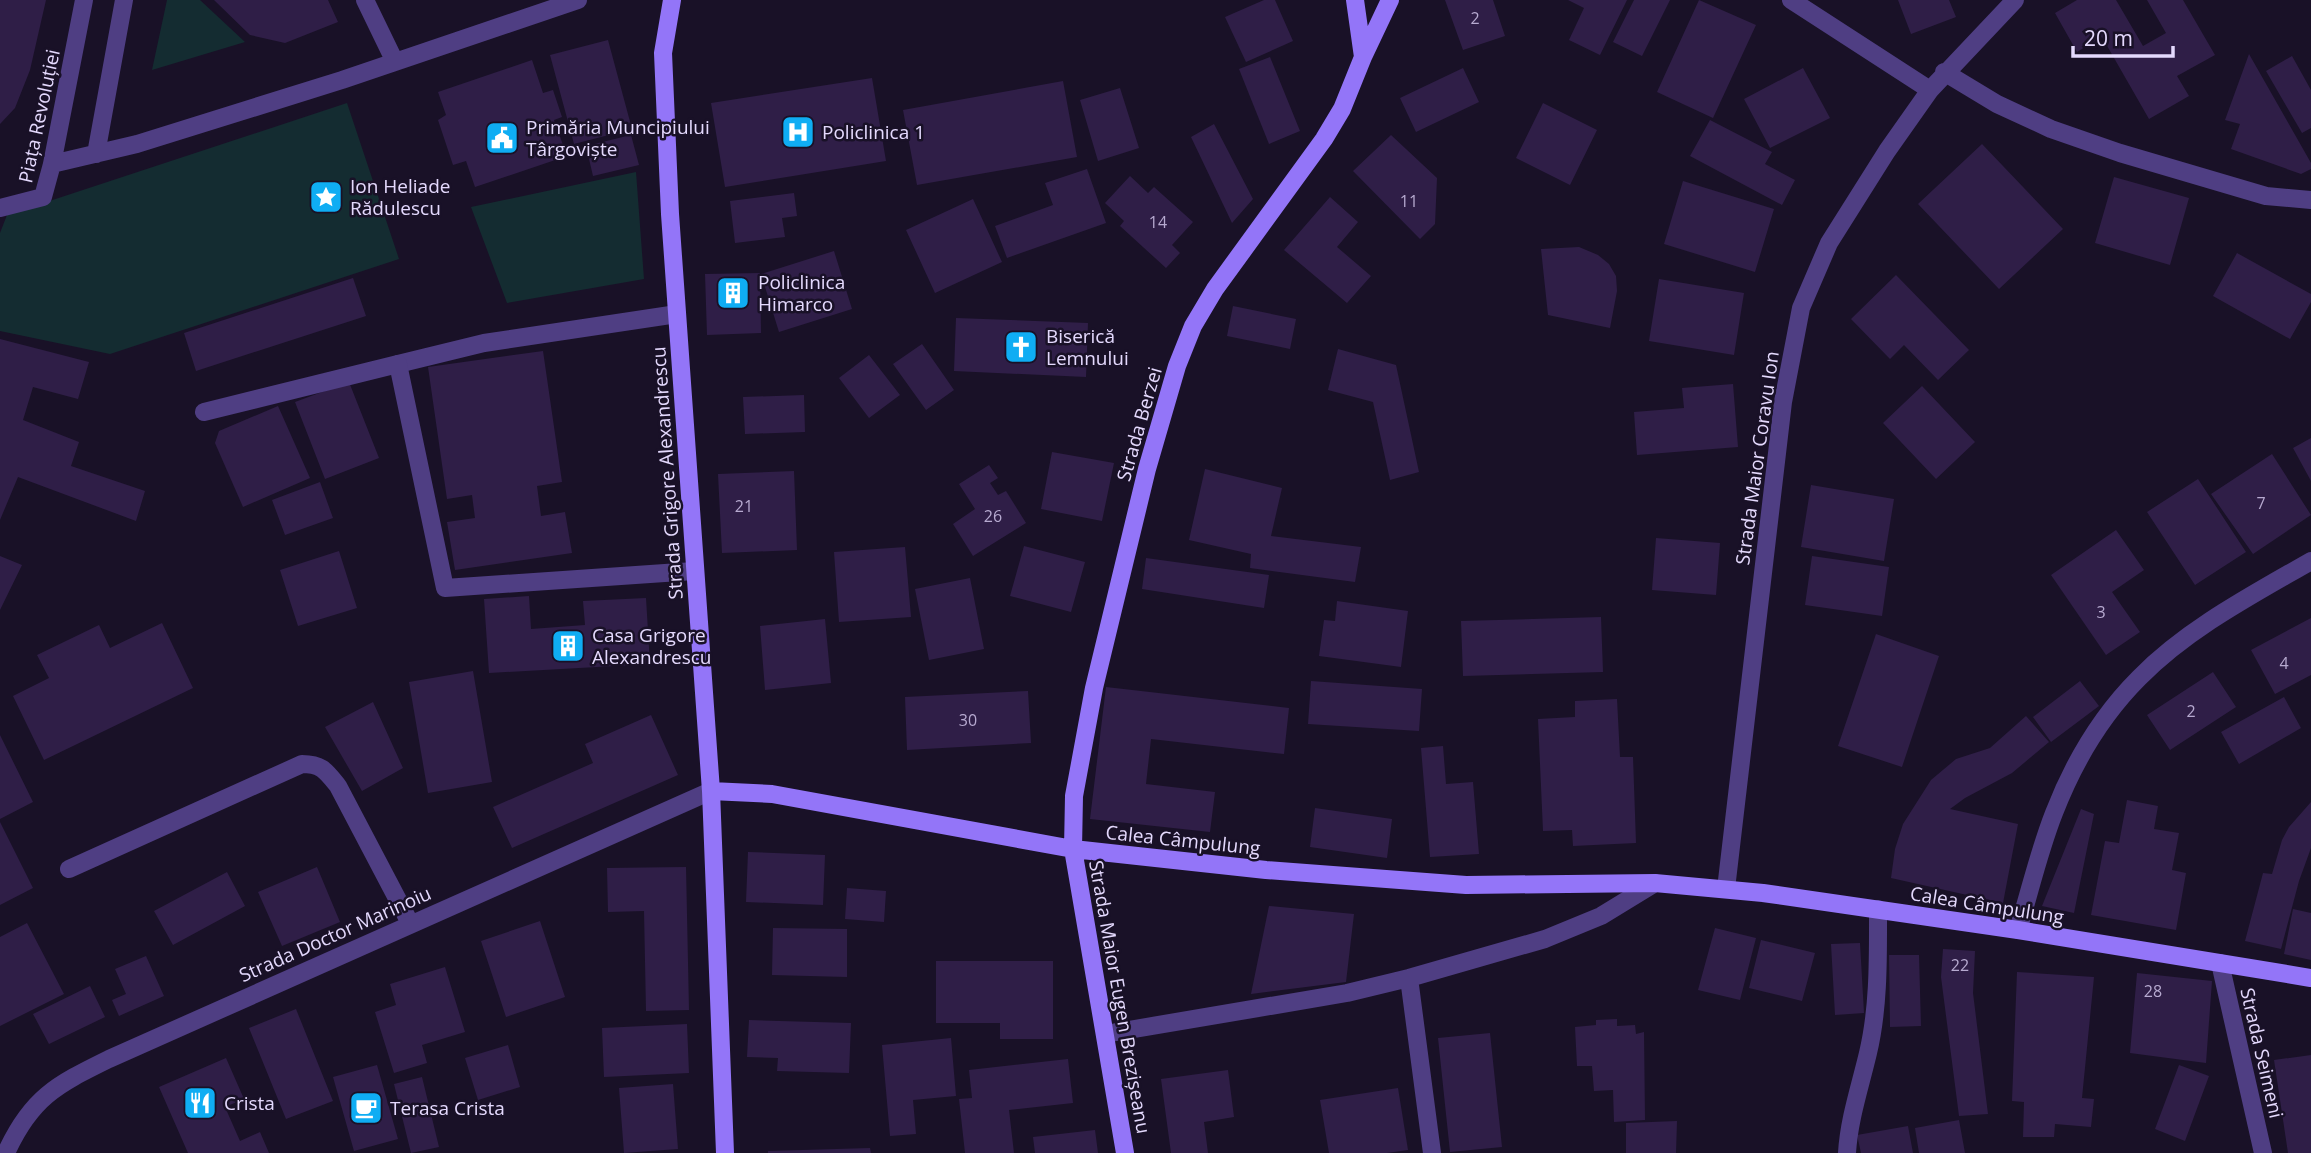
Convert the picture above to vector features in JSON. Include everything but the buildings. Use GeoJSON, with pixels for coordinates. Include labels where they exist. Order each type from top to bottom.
{"type":"FeatureCollection","features":[{"type":"Feature","properties":{"kind":"street","name":"Piața Revoluției"},"geometry":{"type":"LineString","coordinates":[[0,208],[43,197],[84,0]]}},
{"type":"Feature","properties":{"kind":"street"},"geometry":{"type":"LineString","coordinates":[[96,154],[124,0]]}},
{"type":"Feature","properties":{"kind":"street"},"geometry":{"type":"LineString","coordinates":[[365,0],[395,62]]}},
{"type":"Feature","properties":{"kind":"street"},"geometry":{"type":"LineString","coordinates":[[52,164],[137,144],[342,80],[578,0]]}},
{"type":"Feature","properties":{"kind":"street","name":"Strada Grigore Alexandrescu"},"geometry":{"type":"LineString","coordinates":[[672,0],[663,53],[677,314],[710,791],[725,1153]]}},
{"type":"Feature","properties":{"kind":"street","name":"Strada Berzei"},"geometry":{"type":"LineString","coordinates":[[1355,0],[1363,57]]}},
{"type":"Feature","properties":{"kind":"street","name":"Strada Berzei"},"geometry":{"type":"LineString","coordinates":[[1073,849],[1074,796],[1094,688],[1147,469],[1177,366],[1193,326],[1215,289],[1342,109],[1390,0]]}},
{"type":"Feature","properties":{"kind":"street"},"geometry":{"type":"LineString","coordinates":[[1791,0],[1930,90]]}},
{"type":"Feature","properties":{"kind":"street","name":"Strada Maior Coravu Ion"},"geometry":{"type":"LineString","coordinates":[[1726,889],[1783,402],[1801,308],[1829,243],[1887,151],[1944,72],[2015,0]]}},
{"type":"Feature","properties":{"kind":"street"},"geometry":{"type":"LineString","coordinates":[[1944,72],[1997,104],[2063,133],[2120,153],[2266,196],[2311,200]]}},
{"type":"Feature","properties":{"kind":"street"},"geometry":{"type":"LineString","coordinates":[[204,412],[484,343],[677,314]]}},
{"type":"Feature","properties":{"kind":"street"},"geometry":{"type":"LineString","coordinates":[[398,364],[444,588],[694,570]]}},
{"type":"Feature","properties":{"kind":"street"},"geometry":{"type":"LineString","coordinates":[[2018,930],[2053,814],[2079,761],[2106,717],[2139,677],[2189,637],[2311,561]]}},
{"type":"Feature","properties":{"kind":"street"},"geometry":{"type":"LineString","coordinates":[[69,869],[302,764],[315,764],[326,771],[338,786],[410,923]]}},
{"type":"Feature","properties":{"kind":"street","name":"Calea Câmpulung"},"geometry":{"type":"LineString","coordinates":[[710,791],[772,794],[1073,849],[1266,870],[1479,885],[1655,883],[1726,889],[2018,930],[2311,978]]}},
{"type":"Feature","properties":{"kind":"street","name":"Strada Doctor Marinoiu"},"geometry":{"type":"LineString","coordinates":[[6,1153],[26,1115],[43,1097],[67,1079],[410,923],[710,791]]}},
{"type":"Feature","properties":{"kind":"street","name":"Strada Maior Eugen Brezișeanu"},"geometry":{"type":"LineString","coordinates":[[1073,849],[1125,1153]]}},
{"type":"Feature","properties":{"kind":"street"},"geometry":{"type":"LineString","coordinates":[[1105,1034],[1347,993],[1409,978],[1545,939],[1601,916],[1655,883]]}},
{"type":"Feature","properties":{"kind":"street"},"geometry":{"type":"LineString","coordinates":[[1847,1153],[1855,1100],[1868,1052],[1873,1019],[1878,909]]}},
{"type":"Feature","properties":{"kind":"street","name":"Strada Seimeni"},"geometry":{"type":"LineString","coordinates":[[2220,963],[2263,1153]]}},
{"type":"Feature","properties":{"kind":"street"},"geometry":{"type":"LineString","coordinates":[[1409,978],[1432,1153]]}},
{"type":"Feature","properties":{"kind":"green space"},"geometry":{"type":"Polygon","coordinates":[[[167,0],[200,0],[245,42],[152,70],[167,0]]]}},
{"type":"Feature","properties":{"kind":"green space"},"geometry":{"type":"Polygon","coordinates":[[[347,103],[399,259],[110,354],[0,331],[0,233],[7,215],[347,103]]]}},
{"type":"Feature","properties":{"kind":"green space"},"geometry":{"type":"Polygon","coordinates":[[[636,172],[644,279],[507,303],[471,207],[636,172]]]}},
{"type":"Feature","properties":{"kind":"place","name":"Policlinica 1"},"geometry":{"type":"Point","coordinates":[798,132]}},
{"type":"Feature","properties":{"kind":"place","name":"Primăria Muncipiului Târgoviște"},"geometry":{"type":"Point","coordinates":[502,138]}},
{"type":"Feature","properties":{"kind":"place","name":"Ion Heliade Rădulescu"},"geometry":{"type":"Point","coordinates":[326,197]}},
{"type":"Feature","properties":{"kind":"place","name":"Policlinica Himarco"},"geometry":{"type":"Point","coordinates":[733,293]}},
{"type":"Feature","properties":{"kind":"place","name":"Biserică Lemnului"},"geometry":{"type":"Point","coordinates":[1021,347]}},
{"type":"Feature","properties":{"kind":"place","name":"Casa Grigore Alexandrescu"},"geometry":{"type":"Point","coordinates":[568,646]}},
{"type":"Feature","properties":{"kind":"place","name":"Crista"},"geometry":{"type":"Point","coordinates":[200,1103]}},
{"type":"Feature","properties":{"kind":"place","name":"Terasa Crista"},"geometry":{"type":"Point","coordinates":[366,1108]}}]}
